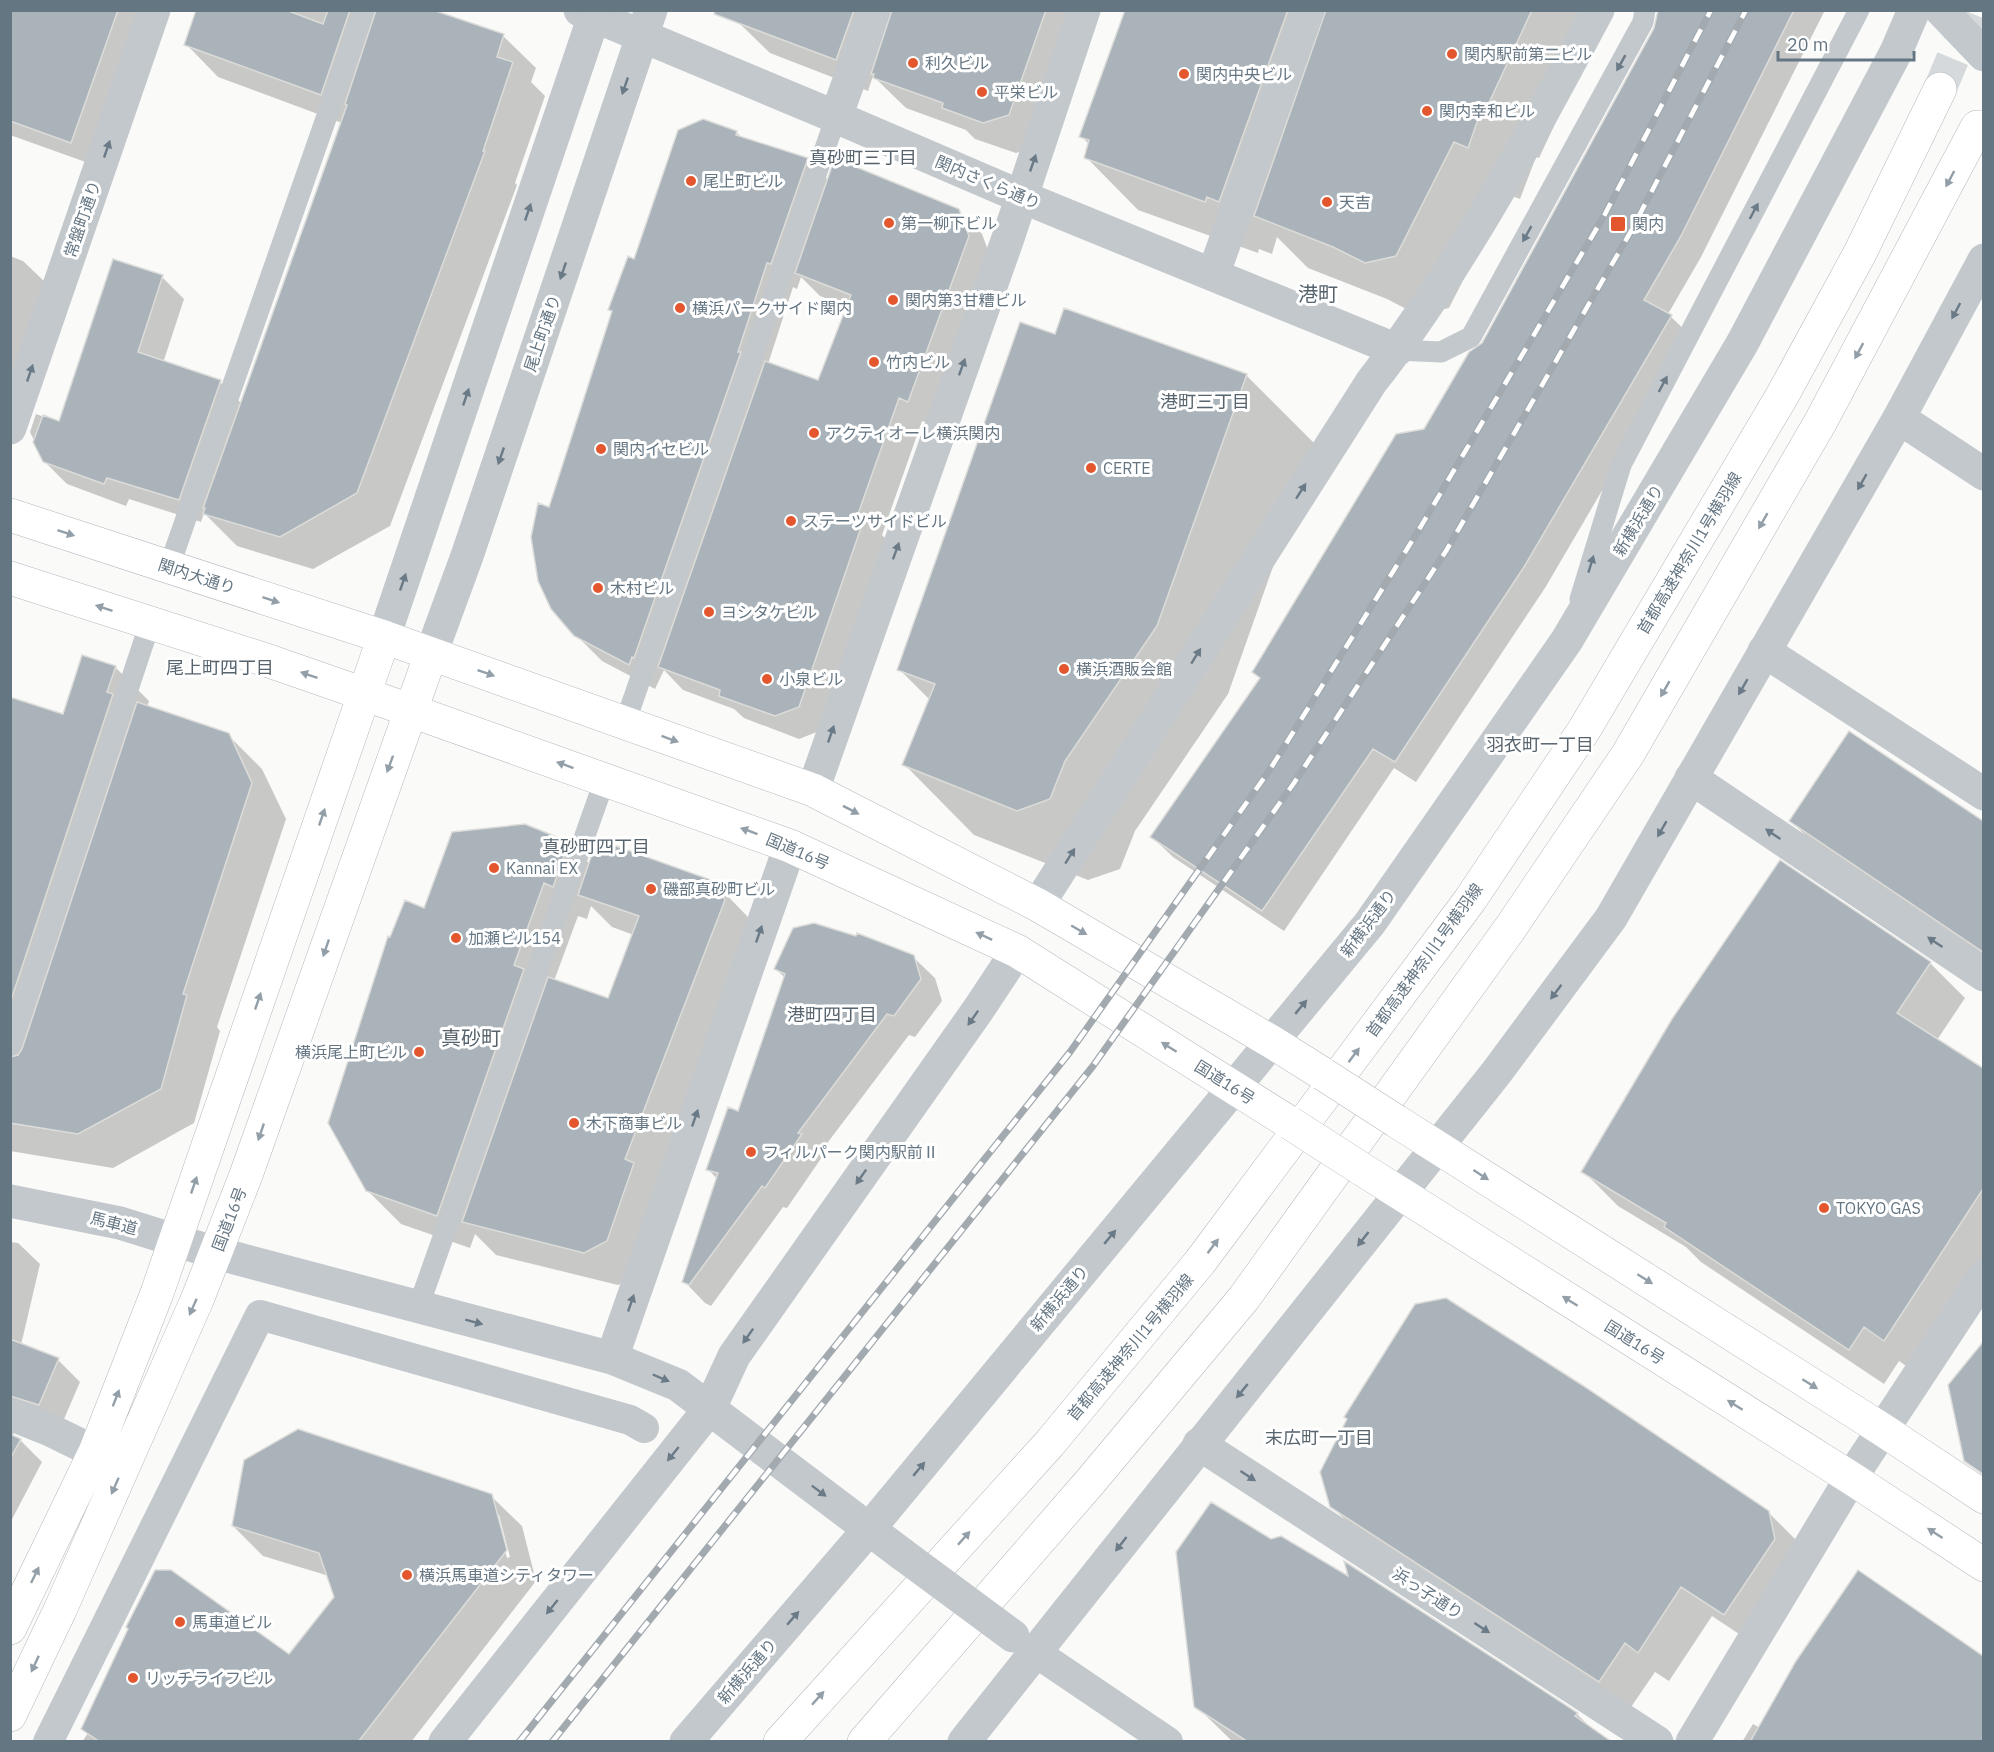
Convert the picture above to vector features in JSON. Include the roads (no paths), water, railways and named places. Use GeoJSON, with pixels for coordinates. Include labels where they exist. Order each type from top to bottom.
{"type":"FeatureCollection","features":[{"type":"Feature","properties":{"kind":"main road","name":"首都高速神奈川1号横羽線"},"geometry":{"type":"LineString","coordinates":[[780,1742],[1050,1443],[1200,1262],[1470,900],[1584,730],[1782,396],[1860,253],[1940,89]]}},
{"type":"Feature","properties":{"kind":"main road"},"geometry":{"type":"LineString","coordinates":[[864,1742],[1090,1482],[1244,1298],[1511,927],[1634,744],[1821,421],[1977,127]]}},
{"type":"Feature","properties":{"kind":"main road","name":"関内大通り"},"geometry":{"type":"LineString","coordinates":[[10,515],[384,637]]}},
{"type":"Feature","properties":{"kind":"main road"},"geometry":{"type":"LineString","coordinates":[[10,578],[364,694]]}},
{"type":"Feature","properties":{"kind":"main road"},"geometry":{"type":"LineString","coordinates":[[10,1628],[95,1452],[175,1240],[384,637],[813,790],[1038,905],[1272,1042],[1884,1430],[1983,1497]]}},
{"type":"Feature","properties":{"kind":"main road","name":"国道16号"},"geometry":{"type":"LineString","coordinates":[[10,1715],[60,1610],[216,1253],[431,654]]}},
{"type":"Feature","properties":{"kind":"main road","name":"国道16号"},"geometry":{"type":"LineString","coordinates":[[364,694],[790,846],[1017,951],[1983,1565]]}},
{"type":"Feature","properties":{"kind":"street","name":"常盤町通り"},"geometry":{"type":"LineString","coordinates":[[10,428],[154,10]]}},
{"type":"Feature","properties":{"kind":"street"},"geometry":{"type":"LineString","coordinates":[[836,117],[874,10]]}},
{"type":"Feature","properties":{"kind":"street"},"geometry":{"type":"LineString","coordinates":[[813,790],[1022,197],[1084,10]]}},
{"type":"Feature","properties":{"kind":"street"},"geometry":{"type":"LineString","coordinates":[[1213,275],[1308,10]]}},
{"type":"Feature","properties":{"kind":"street"},"geometry":{"type":"LineString","coordinates":[[1038,905],[1355,407],[1397,350],[1461,254],[1522,153],[1598,10]]}},
{"type":"Feature","properties":{"kind":"street","name":"新横浜通り"},"geometry":{"type":"LineString","coordinates":[[686,1742],[869,1529],[1370,922],[1567,640],[1743,342],[1890,63],[1914,10]]}},
{"type":"Feature","properties":{"kind":"street"},"geometry":{"type":"LineString","coordinates":[[1941,10],[1983,55]]}},
{"type":"Feature","properties":{"kind":"street"},"geometry":{"type":"LineString","coordinates":[[384,637],[590,13]]}},
{"type":"Feature","properties":{"kind":"street","name":"関内さくら通り"},"geometry":{"type":"LineString","coordinates":[[590,13],[646,24],[836,117],[1022,197],[1397,350]]}},
{"type":"Feature","properties":{"kind":"street","name":"尾上町通り"},"geometry":{"type":"LineString","coordinates":[[431,654],[467,556],[646,24]]}},
{"type":"Feature","properties":{"kind":"street"},"geometry":{"type":"LineString","coordinates":[[975,1733],[1024,1644],[1199,1444],[1496,1073],[1611,918],[1899,418],[1983,260]]}},
{"type":"Feature","properties":{"kind":"street"},"geometry":{"type":"LineString","coordinates":[[1899,418],[1983,474]]}},
{"type":"Feature","properties":{"kind":"street"},"geometry":{"type":"LineString","coordinates":[[1764,651],[1983,794]]}},
{"type":"Feature","properties":{"kind":"street"},"geometry":{"type":"LineString","coordinates":[[1691,778],[1983,975]]}},
{"type":"Feature","properties":{"kind":"street"},"geometry":{"type":"LineString","coordinates":[[612,1358],[790,846]]}},
{"type":"Feature","properties":{"kind":"street"},"geometry":{"type":"LineString","coordinates":[[445,1742],[710,1408],[734,1356],[978,1010],[1017,951]]}},
{"type":"Feature","properties":{"kind":"street","name":"馬車道"},"geometry":{"type":"LineString","coordinates":[[10,1201],[120,1223],[216,1253],[612,1358],[678,1385],[1024,1644]]}},
{"type":"Feature","properties":{"kind":"street"},"geometry":{"type":"LineString","coordinates":[[1692,1742],[1851,1479],[1983,1276]]}},
{"type":"Feature","properties":{"kind":"street"},"geometry":{"type":"LineString","coordinates":[[48,1742],[260,1315],[630,1420],[644,1428]]}},
{"type":"Feature","properties":{"kind":"street"},"geometry":{"type":"LineString","coordinates":[[10,1414],[95,1452]]}},
{"type":"Feature","properties":{"kind":"street","name":"浜っ子通り"},"geometry":{"type":"LineString","coordinates":[[1199,1444],[1657,1742]]}},
{"type":"Feature","properties":{"kind":"street"},"geometry":{"type":"LineString","coordinates":[[1024,1644],[1168,1742]]}},
{"type":"Feature","properties":{"kind":"lane"},"geometry":{"type":"LineString","coordinates":[[169,567],[364,10]]}},
{"type":"Feature","properties":{"kind":"lane"},"geometry":{"type":"LineString","coordinates":[[1397,350],[1441,352],[1471,337],[1643,22],[1645,10]]}},
{"type":"Feature","properties":{"kind":"lane"},"geometry":{"type":"LineString","coordinates":[[1567,640],[1621,465],[1859,10]]}},
{"type":"Feature","properties":{"kind":"lane"},"geometry":{"type":"LineString","coordinates":[[625,723],[836,117]]}},
{"type":"Feature","properties":{"kind":"lane"},"geometry":{"type":"LineString","coordinates":[[10,1045],[150,623]]}},
{"type":"Feature","properties":{"kind":"lane"},"geometry":{"type":"LineString","coordinates":[[418,1308],[605,779]]}},
{"type":"Feature","properties":{"kind":"tunnel"},"geometry":{"type":"LineString","coordinates":[[1940,89],[1973,10]]}},
{"type":"Feature","properties":{"kind":"railway"},"geometry":{"type":"LineString","coordinates":[[519,1742],[1070,1052],[1269,771],[1417,533],[1604,216],[1711,10]]}},
{"type":"Feature","properties":{"kind":"railway"},"geometry":{"type":"LineString","coordinates":[[552,1742],[1093,1066],[1294,783],[1446,551],[1630,233],[1746,10]]}},
{"type":"Feature","properties":{"kind":"place","name":"関内駅前第二ビル"},"geometry":{"type":"Point","coordinates":[1452,54]}},
{"type":"Feature","properties":{"kind":"place","name":"利久ビル"},"geometry":{"type":"Point","coordinates":[913,63]}},
{"type":"Feature","properties":{"kind":"place","name":"関内中央ビル"},"geometry":{"type":"Point","coordinates":[1184,74]}},
{"type":"Feature","properties":{"kind":"place","name":"平栄ビル"},"geometry":{"type":"Point","coordinates":[982,92]}},
{"type":"Feature","properties":{"kind":"place","name":"関内幸和ビル"},"geometry":{"type":"Point","coordinates":[1427,111]}},
{"type":"Feature","properties":{"kind":"place","name":"尾上町ビル"},"geometry":{"type":"Point","coordinates":[691,181]}},
{"type":"Feature","properties":{"kind":"place","name":"天吉"},"geometry":{"type":"Point","coordinates":[1327,202]}},
{"type":"Feature","properties":{"kind":"place","name":"第一柳下ビル"},"geometry":{"type":"Point","coordinates":[889,223]}},
{"type":"Feature","properties":{"kind":"place","name":"関内"},"geometry":{"type":"Point","coordinates":[1618,224]}},
{"type":"Feature","properties":{"kind":"place","name":"関内第3甘糟ビル"},"geometry":{"type":"Point","coordinates":[893,300]}},
{"type":"Feature","properties":{"kind":"place","name":"横浜パークサイド関内"},"geometry":{"type":"Point","coordinates":[680,308]}},
{"type":"Feature","properties":{"kind":"place","name":"竹内ビル"},"geometry":{"type":"Point","coordinates":[874,362]}},
{"type":"Feature","properties":{"kind":"place","name":"アクティオーレ横浜関内"},"geometry":{"type":"Point","coordinates":[814,433]}},
{"type":"Feature","properties":{"kind":"place","name":"関内イセビル"},"geometry":{"type":"Point","coordinates":[601,449]}},
{"type":"Feature","properties":{"kind":"place","name":"CERTE"},"geometry":{"type":"Point","coordinates":[1091,468]}},
{"type":"Feature","properties":{"kind":"place","name":"ステーツサイドビル"},"geometry":{"type":"Point","coordinates":[791,521]}},
{"type":"Feature","properties":{"kind":"place","name":"木村ビル"},"geometry":{"type":"Point","coordinates":[598,588]}},
{"type":"Feature","properties":{"kind":"place","name":"ヨシタケビル"},"geometry":{"type":"Point","coordinates":[709,612]}},
{"type":"Feature","properties":{"kind":"place","name":"横浜酒販会館"},"geometry":{"type":"Point","coordinates":[1064,669]}},
{"type":"Feature","properties":{"kind":"place","name":"小泉ビル"},"geometry":{"type":"Point","coordinates":[767,679]}},
{"type":"Feature","properties":{"kind":"place","name":"Kannai EX"},"geometry":{"type":"Point","coordinates":[494,868]}},
{"type":"Feature","properties":{"kind":"place","name":"磯部真砂町ビル"},"geometry":{"type":"Point","coordinates":[651,889]}},
{"type":"Feature","properties":{"kind":"place","name":"加瀬ビル154"},"geometry":{"type":"Point","coordinates":[456,938]}},
{"type":"Feature","properties":{"kind":"place","name":"横浜尾上町ビル"},"geometry":{"type":"Point","coordinates":[419,1052]}},
{"type":"Feature","properties":{"kind":"place","name":"木下商事ビル"},"geometry":{"type":"Point","coordinates":[574,1123]}},
{"type":"Feature","properties":{"kind":"place","name":"フィルパーク関内駅前Ⅱ"},"geometry":{"type":"Point","coordinates":[751,1152]}},
{"type":"Feature","properties":{"kind":"place","name":"TOKYO GAS"},"geometry":{"type":"Point","coordinates":[1824,1208]}},
{"type":"Feature","properties":{"kind":"place","name":"横浜馬車道シティタワー"},"geometry":{"type":"Point","coordinates":[407,1575]}},
{"type":"Feature","properties":{"kind":"place","name":"馬車道ビル"},"geometry":{"type":"Point","coordinates":[180,1622]}},
{"type":"Feature","properties":{"kind":"place","name":"リッチライフビル"},"geometry":{"type":"Point","coordinates":[133,1678]}},
{"type":"Feature","properties":{"kind":"district","name":"真砂町三丁目"},"geometry":{"type":"Point","coordinates":[863,157]}},
{"type":"Feature","properties":{"kind":"district","name":"港町"},"geometry":{"type":"Point","coordinates":[1318,293]}},
{"type":"Feature","properties":{"kind":"district","name":"港町三丁目"},"geometry":{"type":"Point","coordinates":[1205,401]}},
{"type":"Feature","properties":{"kind":"district","name":"尾上町四丁目"},"geometry":{"type":"Point","coordinates":[220,667]}},
{"type":"Feature","properties":{"kind":"district","name":"羽衣町一丁目"},"geometry":{"type":"Point","coordinates":[1540,744]}},
{"type":"Feature","properties":{"kind":"district","name":"真砂町四丁目"},"geometry":{"type":"Point","coordinates":[596,846]}},
{"type":"Feature","properties":{"kind":"district","name":"港町四丁目"},"geometry":{"type":"Point","coordinates":[832,1014]}},
{"type":"Feature","properties":{"kind":"district","name":"真砂町"},"geometry":{"type":"Point","coordinates":[471,1037]}},
{"type":"Feature","properties":{"kind":"district","name":"末広町一丁目"},"geometry":{"type":"Point","coordinates":[1319,1437]}}]}
